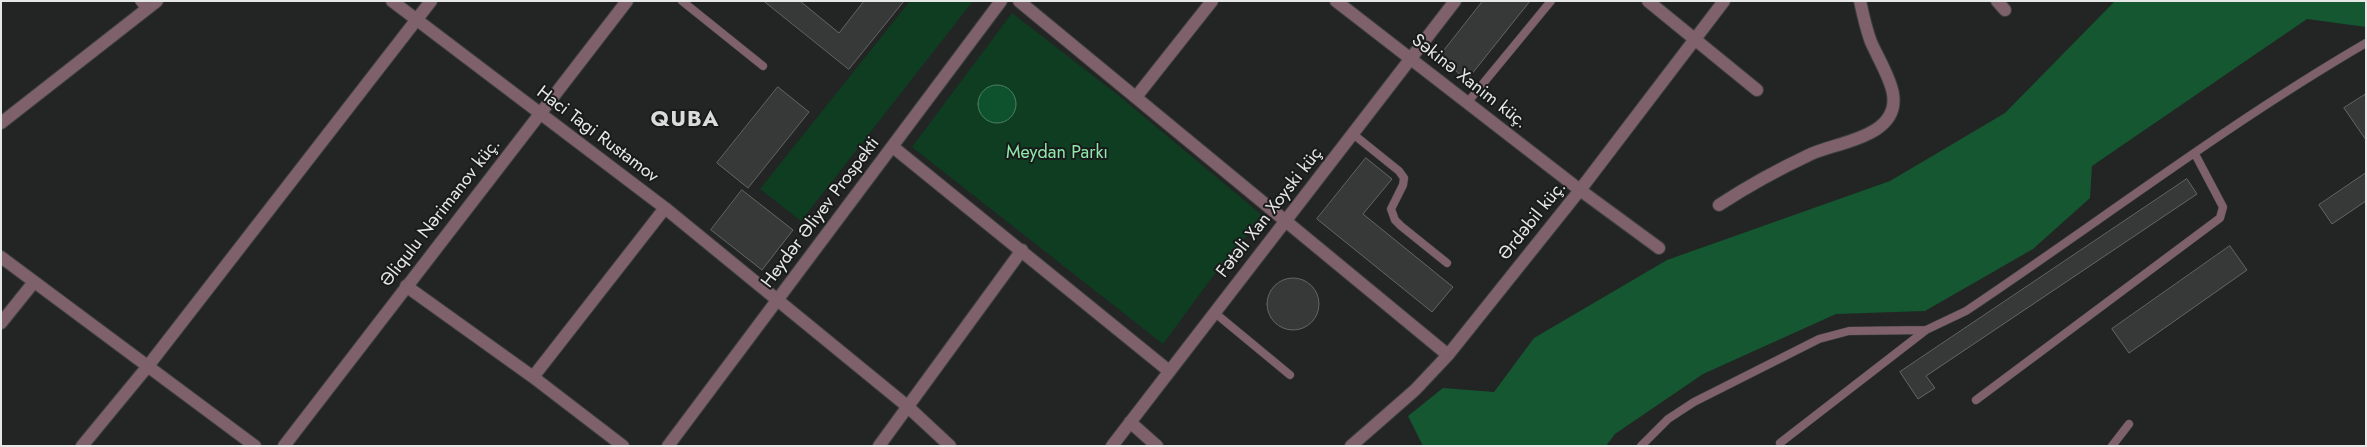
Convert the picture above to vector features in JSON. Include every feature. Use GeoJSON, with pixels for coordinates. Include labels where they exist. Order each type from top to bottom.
{"type":"FeatureCollection","features":[{"type":"Feature","properties":{"kind":"street"},"geometry":{"type":"LineString","coordinates":[[1,123],[143,6],[157,1]]}},
{"type":"Feature","properties":{"kind":"street","name":"Haci Tagi Rustamov"},"geometry":{"type":"LineString","coordinates":[[392,1],[665,208],[907,406],[950,446]]}},
{"type":"Feature","properties":{"kind":"street"},"geometry":{"type":"LineString","coordinates":[[82,446],[148,366],[431,1]]}},
{"type":"Feature","properties":{"kind":"street","name":"Əliqulu Nərimanov küç."},"geometry":{"type":"LineString","coordinates":[[284,446],[626,1]]}},
{"type":"Feature","properties":{"kind":"street","name":"Heydər Əliyev Prospekti"},"geometry":{"type":"LineString","coordinates":[[668,446],[1001,1]]}},
{"type":"Feature","properties":{"kind":"street"},"geometry":{"type":"LineString","coordinates":[[1019,1],[1448,355]]}},
{"type":"Feature","properties":{"kind":"street"},"geometry":{"type":"LineString","coordinates":[[1136,98],[1212,1]]}},
{"type":"Feature","properties":{"kind":"street","name":"Səkinə Xanim küç."},"geometry":{"type":"LineString","coordinates":[[1336,1],[1580,190],[1659,248]]}},
{"type":"Feature","properties":{"kind":"street","name":"Fətəli Xan Xoyski küç"},"geometry":{"type":"LineString","coordinates":[[1112,446],[1455,1]]}},
{"type":"Feature","properties":{"kind":"street"},"geometry":{"type":"LineString","coordinates":[[1648,1],[1757,90]]}},
{"type":"Feature","properties":{"kind":"street","name":"Ərdəbil küç."},"geometry":{"type":"LineString","coordinates":[[1352,446],[1415,390],[1448,355],[1580,190],[1724,1]]}},
{"type":"Feature","properties":{"kind":"street"},"geometry":{"type":"LineString","coordinates":[[1719,205],[1745,187],[1812,154],[1861,139],[1881,125],[1892,112],[1894,94],[1870,39],[1860,1]]}},
{"type":"Feature","properties":{"kind":"street"},"geometry":{"type":"LineString","coordinates":[[893,147],[1170,371]]}},
{"type":"Feature","properties":{"kind":"street"},"geometry":{"type":"LineString","coordinates":[[533,377],[665,208]]}},
{"type":"Feature","properties":{"kind":"street"},"geometry":{"type":"LineString","coordinates":[[879,446],[1022,250]]}},
{"type":"Feature","properties":{"kind":"street"},"geometry":{"type":"LineString","coordinates":[[1,258],[255,446]]}},
{"type":"Feature","properties":{"kind":"street"},"geometry":{"type":"LineString","coordinates":[[1,324],[34,282]]}},
{"type":"Feature","properties":{"kind":"street"},"geometry":{"type":"LineString","coordinates":[[406,286],[533,377],[623,446]]}},
{"type":"Feature","properties":{"kind":"street"},"geometry":{"type":"LineString","coordinates":[[1130,422],[1157,446]]}},
{"type":"Feature","properties":{"kind":"lane"},"geometry":{"type":"LineString","coordinates":[[682,1],[763,66]]}},
{"type":"Feature","properties":{"kind":"lane"},"geometry":{"type":"LineString","coordinates":[[1468,103],[1551,1]]}},
{"type":"Feature","properties":{"kind":"lane"},"geometry":{"type":"LineString","coordinates":[[1780,443],[1926,330],[1966,312],[2195,154],[2332,62],[2366,43]]}},
{"type":"Feature","properties":{"kind":"lane"},"geometry":{"type":"LineString","coordinates":[[1353,134],[1399,171],[1404,178],[1403,185],[1391,209],[1395,220],[1447,263]]}},
{"type":"Feature","properties":{"kind":"lane"},"geometry":{"type":"LineString","coordinates":[[1976,400],[2220,218],[2223,206],[2195,154]]}},
{"type":"Feature","properties":{"kind":"lane"},"geometry":{"type":"LineString","coordinates":[[1215,313],[1290,375]]}},
{"type":"Feature","properties":{"kind":"lane"},"geometry":{"type":"LineString","coordinates":[[1641,446],[1668,419],[1694,402],[1819,339],[1849,331],[1926,330]]}},
{"type":"Feature","properties":{"kind":"lane"},"geometry":{"type":"LineString","coordinates":[[2112,446],[2129,424]]}},
{"type":"Feature","properties":{"kind":"green space"},"geometry":{"type":"Polygon","coordinates":[[[910,1],[973,1],[801,221],[760,189],[910,1]]]}},
{"type":"Feature","properties":{"kind":"green space","name":"Meydan Parkı"},"geometry":{"type":"Polygon","coordinates":[[[1012,13],[1118,95],[1263,216],[1213,276],[1163,344],[912,147],[1012,13]]]}},
{"type":"Feature","properties":{"kind":"shaded area"},"geometry":{"type":"Polygon","coordinates":[[[2115,1],[2366,1],[2366,27],[2307,19],[2092,166],[2090,198],[2033,249],[1925,311],[1836,314],[1703,374],[1615,434],[1606,446],[1423,446],[1408,416],[1443,388],[1494,392],[1534,338],[1667,260],[1890,181],[2005,113],[2115,1]]]}},
{"type":"Feature","properties":{"kind":"shaded area"},"geometry":{"type":"Polygon","coordinates":[[[997,85],[1010,91],[1016,104],[1010,117],[997,123],[984,117],[978,104],[984,91],[997,85]]]}},
{"type":"Feature","properties":{"kind":"building"},"geometry":{"type":"Polygon","coordinates":[[[764,1],[800,1],[839,33],[864,1],[904,1],[849,69],[764,1]]]}},
{"type":"Feature","properties":{"kind":"building"},"geometry":{"type":"Polygon","coordinates":[[[1483,1],[1530,1],[1467,80],[1439,57],[1483,1]]]}},
{"type":"Feature","properties":{"kind":"building"},"geometry":{"type":"Polygon","coordinates":[[[778,87],[809,112],[748,188],[717,163],[778,87]]]}},
{"type":"Feature","properties":{"kind":"building"},"geometry":{"type":"Polygon","coordinates":[[[2366,94],[2366,140],[2344,108],[2366,94]]]}},
{"type":"Feature","properties":{"kind":"building"},"geometry":{"type":"Polygon","coordinates":[[[1366,158],[1392,179],[1363,214],[1453,287],[1432,312],[1317,219],[1366,158]]]}},
{"type":"Feature","properties":{"kind":"building"},"geometry":{"type":"Polygon","coordinates":[[[2366,173],[2366,201],[2332,224],[2319,205],[2366,173]]]}},
{"type":"Feature","properties":{"kind":"building"},"geometry":{"type":"Polygon","coordinates":[[[2187,179],[2197,194],[1926,376],[1935,388],[1918,399],[1900,372],[2187,179]]]}},
{"type":"Feature","properties":{"kind":"building"},"geometry":{"type":"Polygon","coordinates":[[[742,190],[793,230],[762,270],[711,230],[742,190]]]}},
{"type":"Feature","properties":{"kind":"building"},"geometry":{"type":"Polygon","coordinates":[[[2230,246],[2247,270],[2129,353],[2112,329],[2230,246]]]}},
{"type":"Feature","properties":{"kind":"building"},"geometry":{"type":"Polygon","coordinates":[[[1293,278],[1303,280],[1311,286],[1317,294],[1319,304],[1317,314],[1311,322],[1303,328],[1293,330],[1283,328],[1275,322],[1269,314],[1267,304],[1269,294],[1275,286],[1283,280],[1293,278]]]}},
{"type":"Feature","properties":{"kind":"district","name":"QUBA"},"geometry":{"type":"Point","coordinates":[685,121]}}]}
